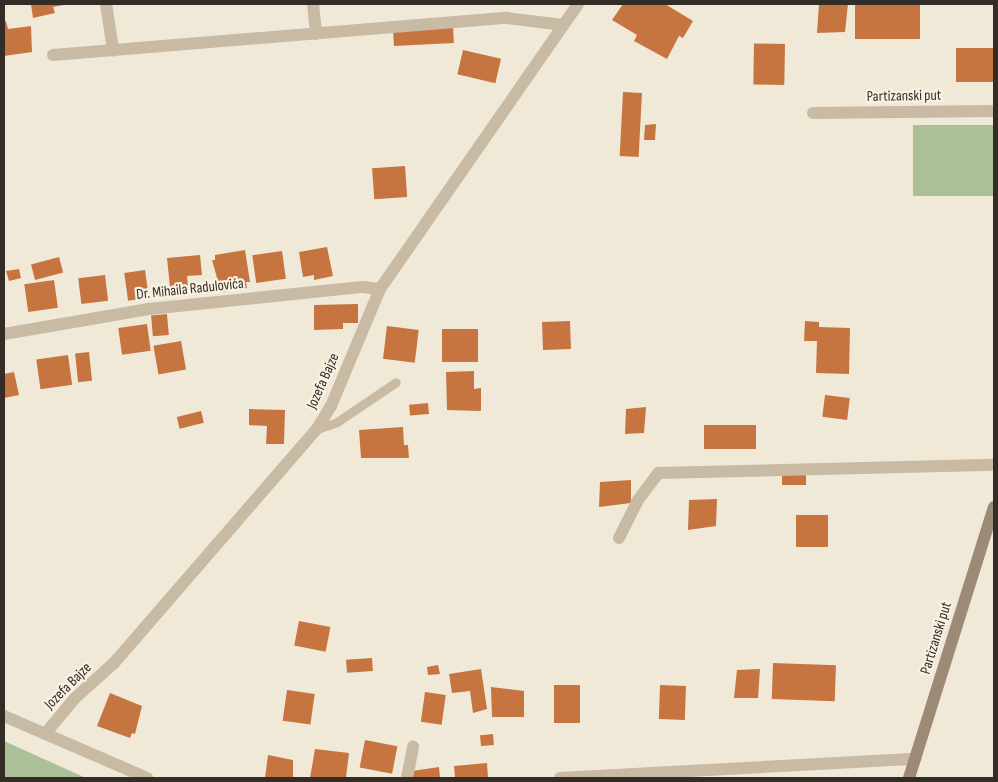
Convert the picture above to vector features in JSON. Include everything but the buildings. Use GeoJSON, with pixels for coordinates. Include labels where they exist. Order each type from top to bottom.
{"type":"FeatureCollection","features":[{"type":"Feature","properties":{"kind":"main road","name":"Partizanski put"},"geometry":{"type":"LineString","coordinates":[[909,778],[994,507]]}},
{"type":"Feature","properties":{"kind":"street"},"geometry":{"type":"LineString","coordinates":[[106,4],[113,50]]}},
{"type":"Feature","properties":{"kind":"street"},"geometry":{"type":"LineString","coordinates":[[313,4],[316,34]]}},
{"type":"Feature","properties":{"kind":"street","name":"Jozefa Bajze"},"geometry":{"type":"LineString","coordinates":[[46,734],[75,698],[121,656],[317,429],[331,406],[380,289],[578,4]]}},
{"type":"Feature","properties":{"kind":"street"},"geometry":{"type":"LineString","coordinates":[[53,55],[506,18],[564,25]]}},
{"type":"Feature","properties":{"kind":"street","name":"Partizanski put"},"geometry":{"type":"LineString","coordinates":[[813,113],[994,110]]}},
{"type":"Feature","properties":{"kind":"street","name":"Dr. Mihaila Radulovića"},"geometry":{"type":"LineString","coordinates":[[4,334],[149,309],[363,287],[380,289]]}},
{"type":"Feature","properties":{"kind":"street"},"geometry":{"type":"LineString","coordinates":[[619,538],[638,500],[658,474],[994,465]]}},
{"type":"Feature","properties":{"kind":"street"},"geometry":{"type":"LineString","coordinates":[[4,716],[147,778]]}},
{"type":"Feature","properties":{"kind":"street"},"geometry":{"type":"LineString","coordinates":[[406,778],[413,747]]}},
{"type":"Feature","properties":{"kind":"street"},"geometry":{"type":"LineString","coordinates":[[560,778],[915,759]]}},
{"type":"Feature","properties":{"kind":"lane"},"geometry":{"type":"LineString","coordinates":[[317,429],[338,422],[396,382]]}},
{"type":"Feature","properties":{"kind":"green space"},"geometry":{"type":"Polygon","coordinates":[[[913,125],[994,125],[994,196],[913,196],[913,125]]]}},
{"type":"Feature","properties":{"kind":"green space"},"geometry":{"type":"Polygon","coordinates":[[[4,741],[86,778],[4,778],[4,741]]]}}]}
